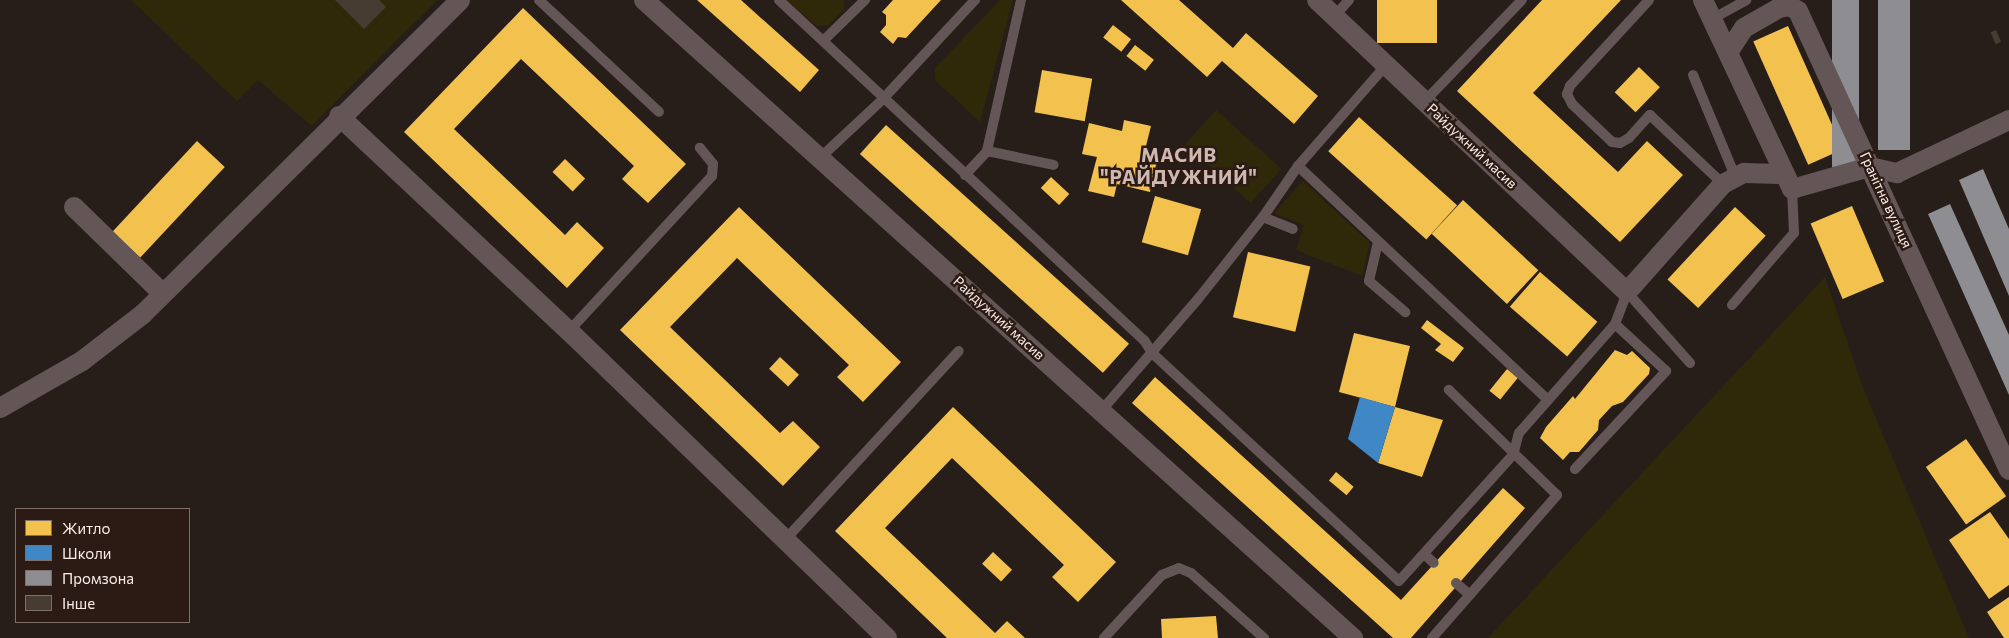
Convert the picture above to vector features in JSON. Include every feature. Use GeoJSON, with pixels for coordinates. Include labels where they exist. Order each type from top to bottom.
{"type":"FeatureCollection","features":[{"type":"Feature","properties":{"kind":"street"},"geometry":{"type":"LineString","coordinates":[[0,408],[82,361],[143,314],[339,116],[460,0]]}},
{"type":"Feature","properties":{"kind":"street","name":"Райдужний масив"},"geometry":{"type":"LineString","coordinates":[[644,0],[821,157],[1353,638]]}},
{"type":"Feature","properties":{"kind":"street","name":"Райдужний масив"},"geometry":{"type":"LineString","coordinates":[[1317,0],[1627,292]]}},
{"type":"Feature","properties":{"kind":"street"},"geometry":{"type":"LineString","coordinates":[[1703,0],[1714,18],[1788,182]]}},
{"type":"Feature","properties":{"kind":"street","name":"Гранітна вулиця"},"geometry":{"type":"LineString","coordinates":[[1729,52],[1744,28],[1779,8],[1790,6],[1798,10],[2009,470]]}},
{"type":"Feature","properties":{"kind":"street"},"geometry":{"type":"LineString","coordinates":[[339,116],[569,331],[784,541],[887,638]]}},
{"type":"Feature","properties":{"kind":"street"},"geometry":{"type":"LineString","coordinates":[[1627,292],[1729,180],[1788,182],[1870,167],[1896,172],[2009,120]]}},
{"type":"Feature","properties":{"kind":"street"},"geometry":{"type":"LineString","coordinates":[[74,207],[163,294]]}},
{"type":"Feature","properties":{"kind":"lane"},"geometry":{"type":"LineString","coordinates":[[539,0],[659,112]]}},
{"type":"Feature","properties":{"kind":"lane"},"geometry":{"type":"LineString","coordinates":[[779,0],[882,100],[1144,340],[1152,353],[1400,581],[1513,455],[1519,433],[1615,324],[1627,292],[1690,363]]}},
{"type":"Feature","properties":{"kind":"lane"},"geometry":{"type":"LineString","coordinates":[[823,41],[865,0]]}},
{"type":"Feature","properties":{"kind":"lane"},"geometry":{"type":"LineString","coordinates":[[821,157],[882,100],[975,0]]}},
{"type":"Feature","properties":{"kind":"lane"},"geometry":{"type":"LineString","coordinates":[[965,175],[988,151],[1021,0]]}},
{"type":"Feature","properties":{"kind":"lane"},"geometry":{"type":"LineString","coordinates":[[1334,17],[1349,0]]}},
{"type":"Feature","properties":{"kind":"lane"},"geometry":{"type":"LineString","coordinates":[[1424,101],[1522,0]]}},
{"type":"Feature","properties":{"kind":"lane"},"geometry":{"type":"LineString","coordinates":[[1649,0],[1570,86],[1567,94],[1572,104],[1612,142],[1620,143],[1629,138],[1650,115],[1729,180]]}},
{"type":"Feature","properties":{"kind":"lane"},"geometry":{"type":"LineString","coordinates":[[1714,18],[1746,0]]}},
{"type":"Feature","properties":{"kind":"lane"},"geometry":{"type":"LineString","coordinates":[[1101,411],[1152,353],[1263,217],[1298,166],[1386,65]]}},
{"type":"Feature","properties":{"kind":"lane"},"geometry":{"type":"LineString","coordinates":[[1693,75],[1729,180]]}},
{"type":"Feature","properties":{"kind":"lane"},"geometry":{"type":"LineString","coordinates":[[569,331],[712,176],[712,164],[700,148]]}},
{"type":"Feature","properties":{"kind":"lane"},"geometry":{"type":"LineString","coordinates":[[988,151],[1054,165]]}},
{"type":"Feature","properties":{"kind":"lane"},"geometry":{"type":"LineString","coordinates":[[1298,166],[1548,400]]}},
{"type":"Feature","properties":{"kind":"lane"},"geometry":{"type":"LineString","coordinates":[[1732,305],[1794,233],[1788,182]]}},
{"type":"Feature","properties":{"kind":"lane"},"geometry":{"type":"LineString","coordinates":[[1263,217],[1294,228]]}},
{"type":"Feature","properties":{"kind":"lane"},"geometry":{"type":"LineString","coordinates":[[1378,242],[1368,281],[1405,312]]}},
{"type":"Feature","properties":{"kind":"lane"},"geometry":{"type":"LineString","coordinates":[[1576,469],[1666,371],[1615,324]]}},
{"type":"Feature","properties":{"kind":"lane"},"geometry":{"type":"LineString","coordinates":[[784,541],[959,351]]}},
{"type":"Feature","properties":{"kind":"lane"},"geometry":{"type":"LineString","coordinates":[[1432,638],[1557,496],[1513,455],[1449,390]]}},
{"type":"Feature","properties":{"kind":"lane"},"geometry":{"type":"LineString","coordinates":[[1424,554],[1434,563]]}},
{"type":"Feature","properties":{"kind":"lane"},"geometry":{"type":"LineString","coordinates":[[1104,638],[1162,575],[1179,568],[1191,573],[1264,638]]}},
{"type":"Feature","properties":{"kind":"lane"},"geometry":{"type":"LineString","coordinates":[[1456,583],[1470,595]]}},
{"type":"Feature","properties":{"kind":"shaded area"},"geometry":{"type":"Polygon","coordinates":[[[131,0],[437,0],[312,126],[258,80],[237,101],[131,0]]]}},
{"type":"Feature","properties":{"kind":"shaded area"},"geometry":{"type":"Polygon","coordinates":[[[786,0],[844,0],[844,9],[829,25],[817,26],[786,0]]]}},
{"type":"Feature","properties":{"kind":"shaded area"},"geometry":{"type":"Polygon","coordinates":[[[1000,0],[1013,0],[980,122],[935,80],[935,68],[1000,0]]]}},
{"type":"Feature","properties":{"kind":"shaded area"},"geometry":{"type":"Polygon","coordinates":[[[1216,110],[1281,169],[1251,203],[1185,144],[1216,110]]]}},
{"type":"Feature","properties":{"kind":"shaded area"},"geometry":{"type":"Polygon","coordinates":[[[1303,181],[1370,243],[1362,276],[1296,250],[1304,225],[1274,213],[1303,181]]]}},
{"type":"Feature","properties":{"kind":"shaded area"},"geometry":{"type":"Polygon","coordinates":[[[1825,277],[1863,388],[1969,638],[1488,638],[1825,277]]]}},
{"type":"Feature","properties":{"kind":"building: Житло"},"geometry":{"type":"Polygon","coordinates":[[[697,0],[741,0],[819,70],[800,92],[697,0]]]}},
{"type":"Feature","properties":{"kind":"building: Житло"},"geometry":{"type":"Polygon","coordinates":[[[893,0],[941,0],[906,38],[898,37],[893,44],[880,32],[886,25],[886,15],[882,12],[893,0]]]}},
{"type":"Feature","properties":{"kind":"building: Житло"},"geometry":{"type":"Polygon","coordinates":[[[1121,0],[1179,0],[1233,48],[1246,33],[1318,96],[1294,124],[1222,61],[1207,77],[1121,0]]]}},
{"type":"Feature","properties":{"kind":"building: Житло"},"geometry":{"type":"Polygon","coordinates":[[[1377,0],[1437,0],[1437,43],[1377,43],[1377,0]]]}},
{"type":"Feature","properties":{"kind":"building: Житло"},"geometry":{"type":"Polygon","coordinates":[[[1542,0],[1621,0],[1533,93],[1618,172],[1647,141],[1683,175],[1620,242],[1457,91],[1542,0]]]}},
{"type":"Feature","properties":{"kind":"building: Житло"},"geometry":{"type":"Polygon","coordinates":[[[523,8],[686,164],[648,203],[622,179],[634,166],[521,59],[454,129],[565,235],[577,222],[604,248],[567,288],[404,132],[523,8]]]}},
{"type":"Feature","properties":{"kind":"building: Житло"},"geometry":{"type":"Polygon","coordinates":[[[1113,25],[1131,39],[1121,52],[1103,38],[1113,25]]]}},
{"type":"Feature","properties":{"kind":"building: Житло"},"geometry":{"type":"Polygon","coordinates":[[[1788,26],[1843,149],[1808,165],[1753,41],[1788,26]]]}},
{"type":"Feature","properties":{"kind":"building: Житло"},"geometry":{"type":"Polygon","coordinates":[[[1135,45],[1154,60],[1145,71],[1126,56],[1135,45]]]}},
{"type":"Feature","properties":{"kind":"building: Житло"},"geometry":{"type":"Polygon","coordinates":[[[1639,67],[1660,87],[1636,112],[1615,92],[1639,67]]]}},
{"type":"Feature","properties":{"kind":"building: Житло"},"geometry":{"type":"Polygon","coordinates":[[[1042,70],[1092,79],[1085,121],[1035,112],[1042,70]]]}},
{"type":"Feature","properties":{"kind":"building: Житло"},"geometry":{"type":"Polygon","coordinates":[[[1359,117],[1457,205],[1426,240],[1328,151],[1359,117]]]}},
{"type":"Feature","properties":{"kind":"building: Житло"},"geometry":{"type":"Polygon","coordinates":[[[1124,120],[1151,126],[1143,158],[1157,161],[1150,192],[1117,184],[1114,197],[1088,191],[1097,157],[1082,154],[1089,123],[1122,131],[1124,120]]]}},
{"type":"Feature","properties":{"kind":"building: Житло"},"geometry":{"type":"Polygon","coordinates":[[[886,125],[1129,344],[1103,373],[860,154],[886,125]]]}},
{"type":"Feature","properties":{"kind":"building: Житло"},"geometry":{"type":"Polygon","coordinates":[[[197,141],[225,167],[140,258],[112,232],[197,141]]]}},
{"type":"Feature","properties":{"kind":"building: Житло"},"geometry":{"type":"Polygon","coordinates":[[[565,159],[585,178],[573,191],[552,172],[565,159]]]}},
{"type":"Feature","properties":{"kind":"building: Житло"},"geometry":{"type":"Polygon","coordinates":[[[1051,177],[1069,194],[1059,205],[1041,188],[1051,177]]]}},
{"type":"Feature","properties":{"kind":"building: Житло"},"geometry":{"type":"Polygon","coordinates":[[[1155,196],[1201,209],[1188,255],[1142,242],[1155,196]]]}},
{"type":"Feature","properties":{"kind":"building: Житло"},"geometry":{"type":"Polygon","coordinates":[[[1463,200],[1538,270],[1507,304],[1432,234],[1463,200]]]}},
{"type":"Feature","properties":{"kind":"building: Житло"},"geometry":{"type":"Polygon","coordinates":[[[1852,206],[1884,281],[1843,299],[1811,224],[1852,206]]]}},
{"type":"Feature","properties":{"kind":"building: Житло"},"geometry":{"type":"Polygon","coordinates":[[[739,207],[901,362],[863,402],[837,377],[849,365],[737,258],[670,327],[780,433],[793,421],[820,447],[783,486],[620,330],[739,207]]]}},
{"type":"Feature","properties":{"kind":"building: Житло"},"geometry":{"type":"Polygon","coordinates":[[[1735,207],[1766,236],[1698,308],[1667,279],[1735,207]]]}},
{"type":"Feature","properties":{"kind":"building: Житло"},"geometry":{"type":"Polygon","coordinates":[[[1248,252],[1310,266],[1295,332],[1233,317],[1248,252]]]}},
{"type":"Feature","properties":{"kind":"building: Житло"},"geometry":{"type":"Polygon","coordinates":[[[1540,272],[1597,322],[1567,357],[1510,307],[1540,272]]]}},
{"type":"Feature","properties":{"kind":"building: Житло"},"geometry":{"type":"Polygon","coordinates":[[[1427,320],[1464,348],[1453,362],[1435,350],[1441,344],[1421,328],[1427,320]]]}},
{"type":"Feature","properties":{"kind":"building: Житло"},"geometry":{"type":"Polygon","coordinates":[[[1354,333],[1410,346],[1395,407],[1339,392],[1354,333]]]}},
{"type":"Feature","properties":{"kind":"building: Житло"},"geometry":{"type":"Polygon","coordinates":[[[1615,350],[1627,355],[1632,351],[1650,368],[1649,374],[1623,402],[1612,406],[1599,420],[1598,430],[1579,452],[1570,452],[1563,460],[1540,438],[1546,427],[1573,396],[1575,399],[1615,350]]]}},
{"type":"Feature","properties":{"kind":"building: Житло"},"geometry":{"type":"Polygon","coordinates":[[[780,357],[799,375],[788,386],[769,369],[780,357]]]}},
{"type":"Feature","properties":{"kind":"building: Житло"},"geometry":{"type":"Polygon","coordinates":[[[1507,369],[1518,378],[1500,400],[1489,391],[1507,369]]]}},
{"type":"Feature","properties":{"kind":"building: Житло"},"geometry":{"type":"Polygon","coordinates":[[[1155,377],[1401,600],[1503,488],[1525,508],[1411,638],[1393,638],[1132,403],[1155,377]]]}},
{"type":"Feature","properties":{"kind":"building: Житло"},"geometry":{"type":"Polygon","coordinates":[[[953,407],[1116,562],[1078,602],[1052,577],[1064,565],[952,458],[885,528],[995,633],[1007,621],[1025,638],[947,638],[835,531],[953,407]]]}},
{"type":"Feature","properties":{"kind":"building: Житло"},"geometry":{"type":"Polygon","coordinates":[[[1395,407],[1443,420],[1422,477],[1378,463],[1395,407]]]}},
{"type":"Feature","properties":{"kind":"building: Житло"},"geometry":{"type":"Polygon","coordinates":[[[1966,439],[2006,496],[1966,524],[1926,467],[1966,439]]]}},
{"type":"Feature","properties":{"kind":"building: Житло"},"geometry":{"type":"Polygon","coordinates":[[[1336,472],[1354,487],[1347,495],[1329,480],[1336,472]]]}},
{"type":"Feature","properties":{"kind":"building: Житло"},"geometry":{"type":"Polygon","coordinates":[[[1990,512],[2009,539],[2009,585],[1989,599],[1949,540],[1990,512]]]}},
{"type":"Feature","properties":{"kind":"building: Житло"},"geometry":{"type":"Polygon","coordinates":[[[993,552],[1012,570],[1001,581],[982,564],[993,552]]]}},
{"type":"Feature","properties":{"kind":"building: Житло"},"geometry":{"type":"Polygon","coordinates":[[[2009,597],[2009,638],[2004,638],[1987,612],[2009,597]]]}},
{"type":"Feature","properties":{"kind":"building: Житло"},"geometry":{"type":"Polygon","coordinates":[[[1216,616],[1218,638],[1162,638],[1161,619],[1216,616]]]}},
{"type":"Feature","properties":{"kind":"building: Школи"},"geometry":{"type":"Polygon","coordinates":[[[1360,397],[1395,407],[1378,463],[1348,439],[1360,397]]]}},
{"type":"Feature","properties":{"kind":"building: Промзона"},"geometry":{"type":"Polygon","coordinates":[[[1832,0],[1859,0],[1859,167],[1832,167],[1832,0]]]}},
{"type":"Feature","properties":{"kind":"building: Промзона"},"geometry":{"type":"Polygon","coordinates":[[[1878,0],[1910,0],[1910,150],[1878,150],[1878,0]]]}},
{"type":"Feature","properties":{"kind":"building: Промзона"},"geometry":{"type":"Polygon","coordinates":[[[1983,169],[2009,229],[2009,296],[1959,180],[1983,169]]]}},
{"type":"Feature","properties":{"kind":"building: Промзона"},"geometry":{"type":"Polygon","coordinates":[[[1950,204],[2009,335],[2009,395],[1928,214],[1950,204]]]}},
{"type":"Feature","properties":{"kind":"building: Інше"},"geometry":{"type":"Polygon","coordinates":[[[335,0],[379,0],[386,7],[364,29],[335,0]]]}},
{"type":"Feature","properties":{"kind":"building: Інше"},"geometry":{"type":"Polygon","coordinates":[[[1996,30],[2001,42],[1996,44],[1990,32],[1996,30]]]}},
{"type":"Feature","properties":{"kind":"district","name":"МАСИВ \"РАЙДУЖНИЙ\""},"geometry":{"type":"Point","coordinates":[1179,166]}}]}
